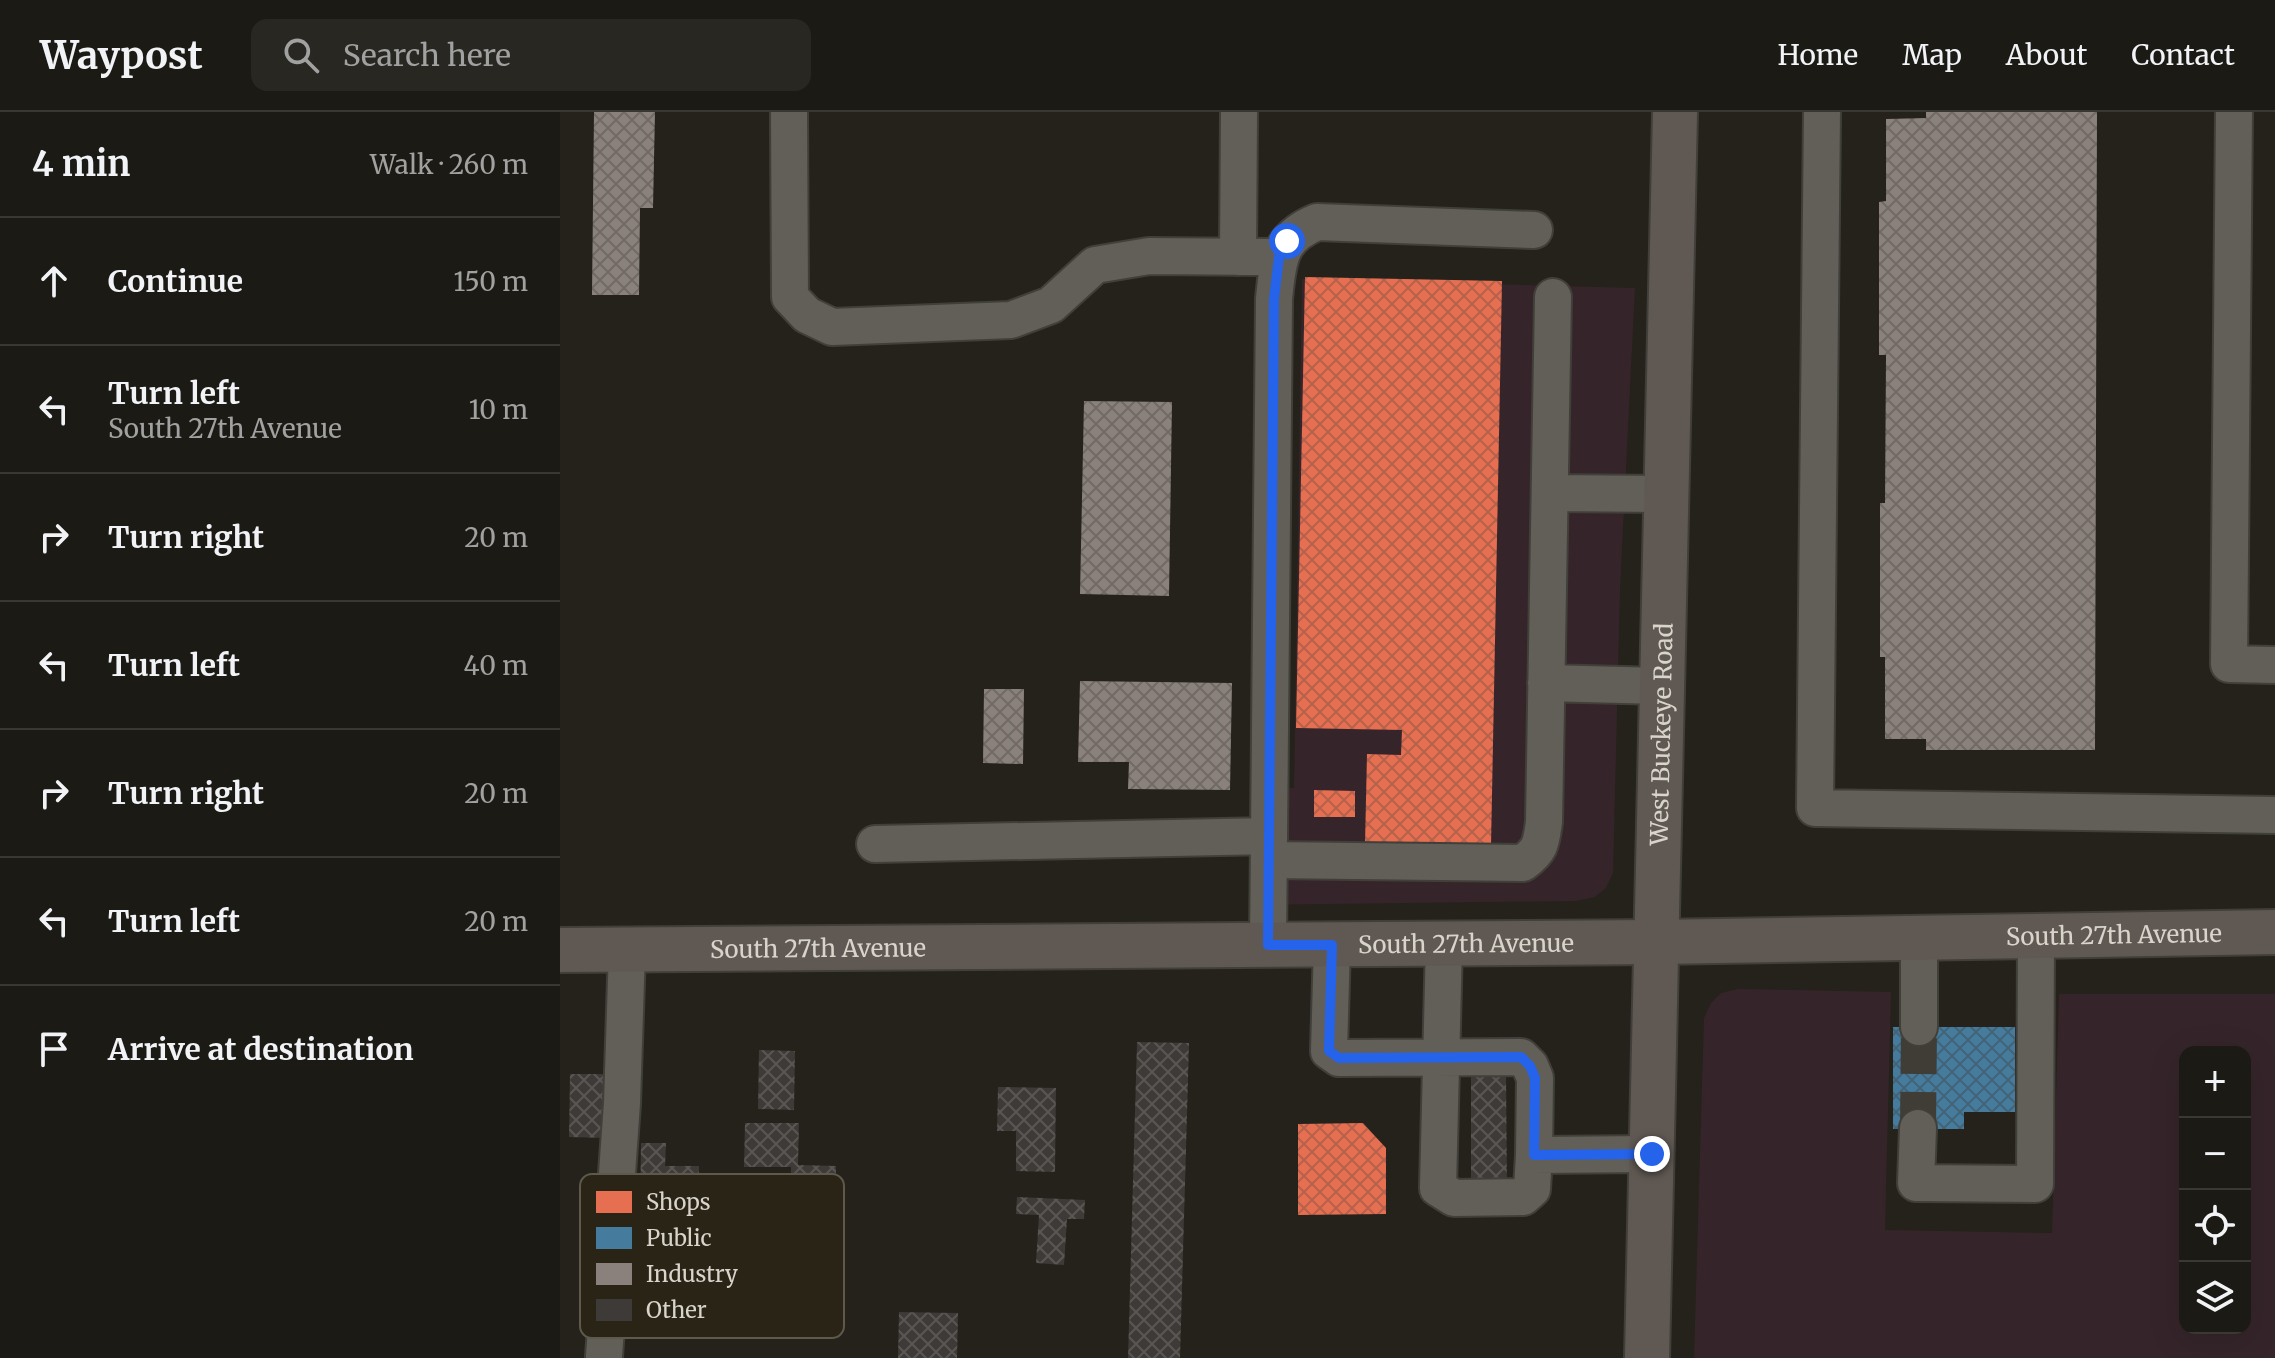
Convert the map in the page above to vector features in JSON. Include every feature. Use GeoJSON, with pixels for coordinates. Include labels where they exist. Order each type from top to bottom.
{"type":"FeatureCollection","features":[{"type":"Feature","properties":{"kind":"main road","name":"West Buckeye Road"},"geometry":{"type":"LineString","coordinates":[[1647,1358],[1675,112]]}},
{"type":"Feature","properties":{"kind":"main road","name":"South 27th Avenue"},"geometry":{"type":"LineString","coordinates":[[560,950],[1656,942],[2275,932]]}},
{"type":"Feature","properties":{"kind":"lane"},"geometry":{"type":"LineString","coordinates":[[789,112],[790,297],[807,315],[832,327],[1011,320],[1051,305],[1095,265],[1149,256],[1279,257]]}},
{"type":"Feature","properties":{"kind":"lane"},"geometry":{"type":"LineString","coordinates":[[1238,257],[1239,112]]}},
{"type":"Feature","properties":{"kind":"lane"},"geometry":{"type":"LineString","coordinates":[[1822,112],[1815,808],[2275,815]]}},
{"type":"Feature","properties":{"kind":"lane"},"geometry":{"type":"LineString","coordinates":[[2234,112],[2229,664],[2275,665]]}},
{"type":"Feature","properties":{"kind":"lane"},"geometry":{"type":"LineString","coordinates":[[1268,945],[1274,299],[1279,257],[1287,241],[1301,229],[1317,222],[1534,230]]}},
{"type":"Feature","properties":{"kind":"lane"},"geometry":{"type":"LineString","coordinates":[[875,844],[1269,848],[1523,863],[1535,854],[1541,843],[1544,822],[1553,297]]}},
{"type":"Feature","properties":{"kind":"lane"},"geometry":{"type":"LineString","coordinates":[[1550,493],[1665,494]]}},
{"type":"Feature","properties":{"kind":"lane"},"geometry":{"type":"LineString","coordinates":[[1546,683],[1661,686]]}},
{"type":"Feature","properties":{"kind":"lane"},"geometry":{"type":"LineString","coordinates":[[1918,1128],[1916,1183],[2035,1184],[2036,935]]}},
{"type":"Feature","properties":{"kind":"lane"},"geometry":{"type":"LineString","coordinates":[[1919,937],[1919,1027]]}},
{"type":"Feature","properties":{"kind":"lane"},"geometry":{"type":"LineString","coordinates":[[1332,945],[1329,1051],[1339,1058],[1441,1056],[1521,1057],[1530,1066],[1535,1078],[1534,1155],[1532,1189],[1523,1197],[1454,1198],[1438,1188],[1441,1056],[1444,943]]}},
{"type":"Feature","properties":{"kind":"lane"},"geometry":{"type":"LineString","coordinates":[[617,1174],[627,950]]}},
{"type":"Feature","properties":{"kind":"lane"},"geometry":{"type":"LineString","coordinates":[[1534,1155],[1652,1154]]}},
{"type":"Feature","properties":{"kind":"lane"},"geometry":{"type":"LineString","coordinates":[[604,1356],[605,1338]]}},
{"type":"Feature","properties":{"kind":"shaded area"},"geometry":{"type":"Polygon","coordinates":[[[1302,279],[1635,288],[1620,589],[1613,873],[1606,888],[1595,897],[1576,901],[1254,905],[1258,789],[1294,788],[1302,279]]]}},
{"type":"Feature","properties":{"kind":"shaded area"},"geometry":{"type":"Polygon","coordinates":[[[1738,989],[1891,992],[1885,1230],[2052,1233],[2059,994],[2275,994],[2275,1358],[1694,1358],[1704,1018],[1711,1003],[1721,993],[1738,989]]]}},
{"type":"Feature","properties":{"kind":"building: Shops"},"geometry":{"type":"Polygon","coordinates":[[[1305,277],[1502,281],[1491,846],[1365,844],[1367,754],[1401,755],[1402,730],[1296,728],[1305,277]]]}},
{"type":"Feature","properties":{"kind":"building: Shops"},"geometry":{"type":"Polygon","coordinates":[[[1314,790],[1355,791],[1355,817],[1314,817],[1314,790]]]}},
{"type":"Feature","properties":{"kind":"building: Shops"},"geometry":{"type":"Polygon","coordinates":[[[1363,1123],[1386,1148],[1386,1214],[1298,1215],[1298,1124],[1363,1123]]]}},
{"type":"Feature","properties":{"kind":"building: Public"},"geometry":{"type":"Polygon","coordinates":[[[1893,1027],[2015,1027],[2015,1112],[1964,1112],[1964,1129],[1893,1129],[1893,1027]]]}},
{"type":"Feature","properties":{"kind":"building: Industry"},"geometry":{"type":"Polygon","coordinates":[[[594,112],[655,112],[653,208],[640,208],[639,295],[592,295],[594,112]]]}},
{"type":"Feature","properties":{"kind":"building: Industry"},"geometry":{"type":"Polygon","coordinates":[[[1926,112],[2097,112],[2095,750],[1926,750],[1926,739],[1885,739],[1885,657],[1880,657],[1880,503],[1885,503],[1886,355],[1879,355],[1879,202],[1886,201],[1886,119],[1926,118],[1926,112]]]}},
{"type":"Feature","properties":{"kind":"building: Industry"},"geometry":{"type":"Polygon","coordinates":[[[1084,401],[1172,402],[1169,596],[1080,594],[1084,401]]]}},
{"type":"Feature","properties":{"kind":"building: Industry"},"geometry":{"type":"Polygon","coordinates":[[[1080,681],[1232,683],[1230,790],[1128,789],[1129,762],[1078,762],[1080,681]]]}},
{"type":"Feature","properties":{"kind":"building: Industry"},"geometry":{"type":"Polygon","coordinates":[[[984,689],[1024,689],[1023,764],[983,763],[984,689]]]}},
{"type":"Feature","properties":{"kind":"building: Other"},"geometry":{"type":"Polygon","coordinates":[[[1137,1042],[1189,1043],[1180,1358],[1128,1358],[1137,1042]]]}},
{"type":"Feature","properties":{"kind":"building: Other"},"geometry":{"type":"Polygon","coordinates":[[[759,1050],[795,1051],[794,1110],[758,1109],[759,1050]]]}},
{"type":"Feature","properties":{"kind":"building: Other"},"geometry":{"type":"Polygon","coordinates":[[[570,1074],[608,1074],[607,1138],[569,1137],[570,1074]]]}},
{"type":"Feature","properties":{"kind":"building: Other"},"geometry":{"type":"Polygon","coordinates":[[[1471,1074],[1506,1074],[1507,1190],[1471,1190],[1471,1074]]]}},
{"type":"Feature","properties":{"kind":"building: Other"},"geometry":{"type":"Polygon","coordinates":[[[998,1087],[1056,1088],[1055,1172],[1016,1171],[1016,1131],[997,1131],[998,1087]]]}},
{"type":"Feature","properties":{"kind":"building: Other"},"geometry":{"type":"Polygon","coordinates":[[[745,1123],[799,1123],[798,1165],[836,1166],[836,1174],[791,1174],[791,1167],[744,1167],[745,1123]]]}},
{"type":"Feature","properties":{"kind":"building: Other"},"geometry":{"type":"Polygon","coordinates":[[[641,1143],[666,1143],[665,1166],[699,1166],[699,1174],[641,1174],[641,1143]]]}},
{"type":"Feature","properties":{"kind":"building: Other"},"geometry":{"type":"Polygon","coordinates":[[[1017,1197],[1085,1200],[1084,1219],[1067,1219],[1064,1265],[1036,1263],[1039,1215],[1016,1214],[1017,1197]]]}},
{"type":"Feature","properties":{"kind":"building: Other"},"geometry":{"type":"Polygon","coordinates":[[[899,1312],[958,1313],[957,1358],[898,1358],[899,1312]]]}},
{"type":"Feature","properties":{"kind":"tunnel"},"geometry":{"type":"LineString","coordinates":[[1918,1128],[1919,1027]]}},
{"type":"Feature","properties":{"kind":"route"},"geometry":{"type":"LineString","coordinates":[[1287,241],[1279,257],[1274,299],[1268,945],[1332,945],[1329,1051],[1339,1058],[1521,1057],[1530,1066],[1535,1078],[1534,1155],[1652,1154]]}}]}
